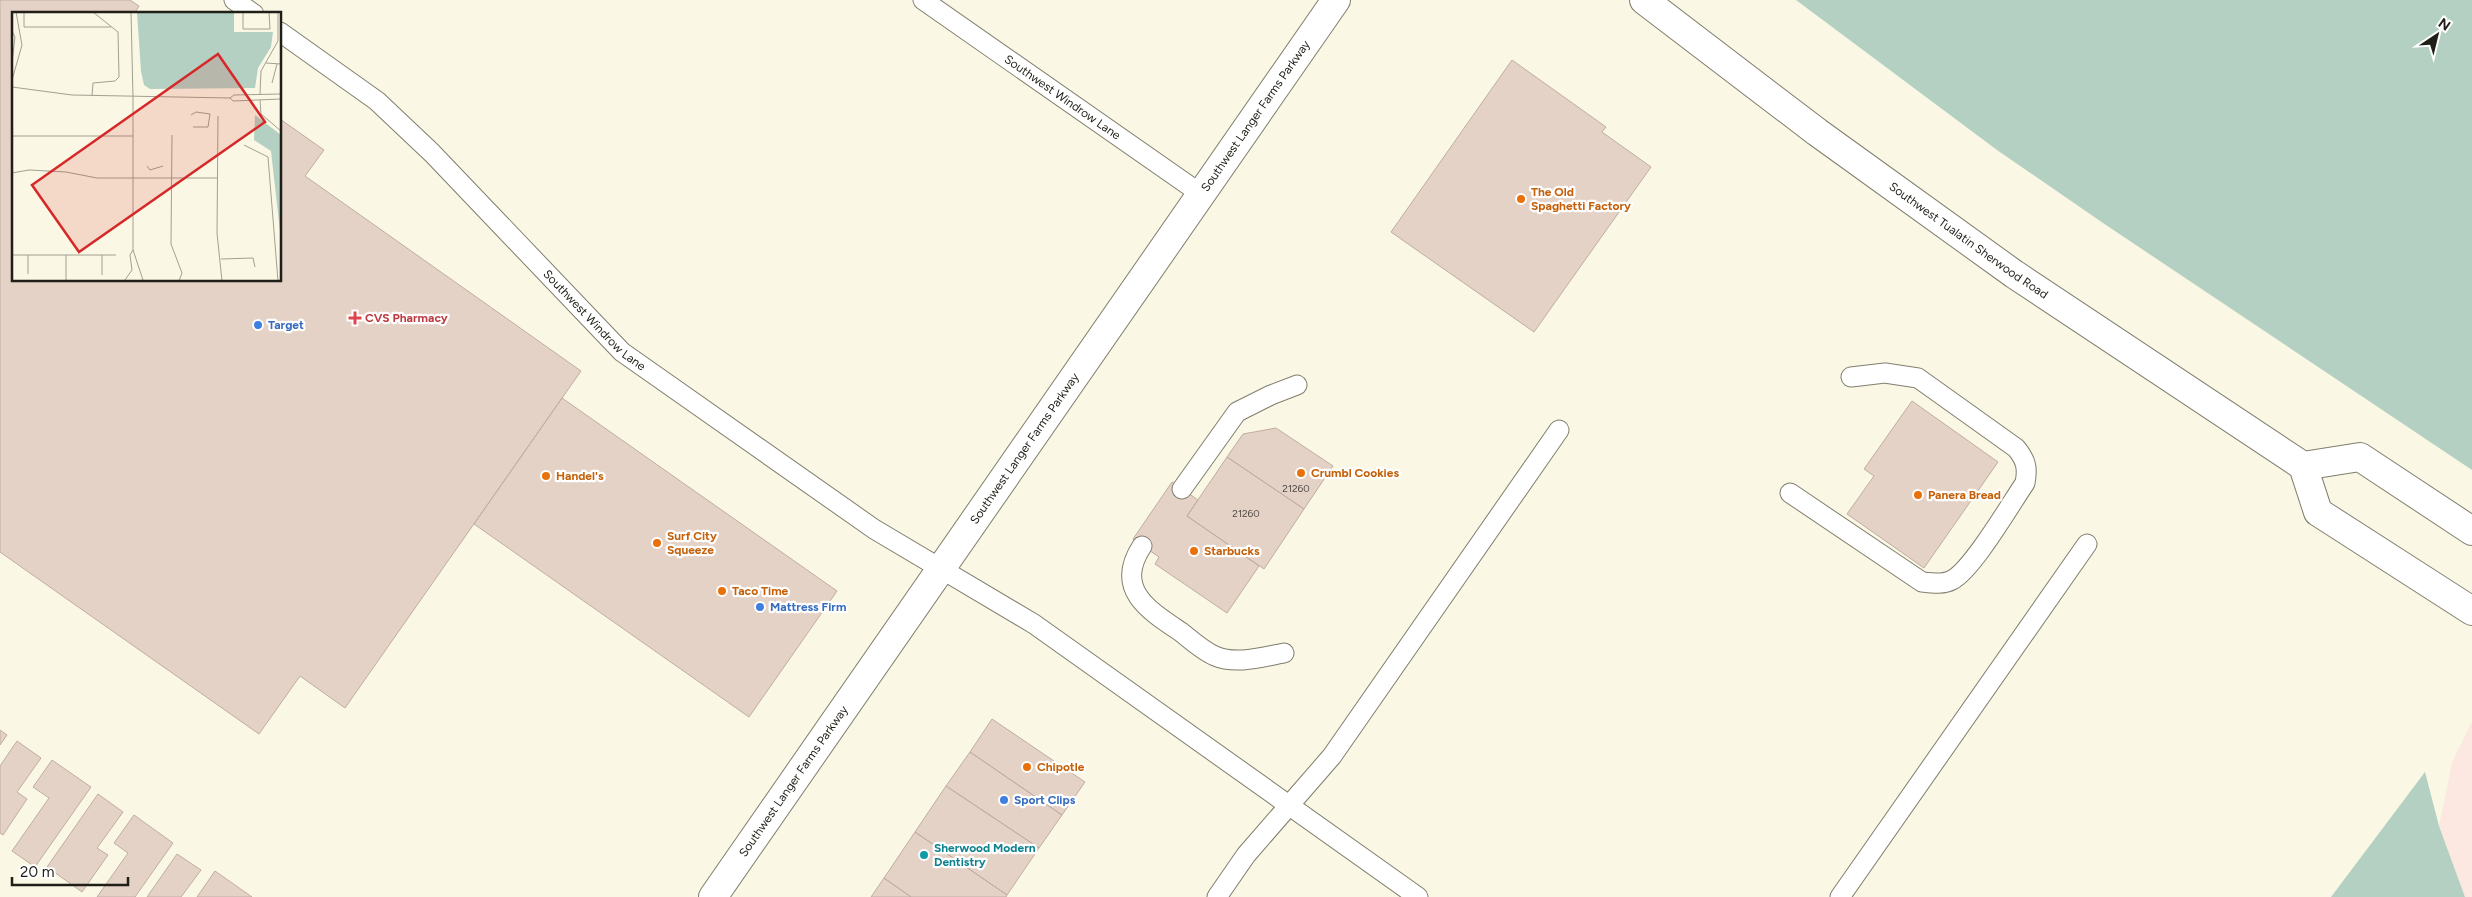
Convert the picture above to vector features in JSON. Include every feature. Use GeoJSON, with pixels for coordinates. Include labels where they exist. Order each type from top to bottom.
{"type":"FeatureCollection","features":[{"type":"Feature","properties":{"kind":"main road","name":"Southwest Langer Farms Parkway"},"geometry":{"type":"LineString","coordinates":[[713,897],[1336,0]]}},
{"type":"Feature","properties":{"kind":"main road","name":"Southwest Tualatin Sherwood Road"},"geometry":{"type":"LineString","coordinates":[[1644,0],[1817,132],[2014,274],[2303,466]]}},
{"type":"Feature","properties":{"kind":"main road"},"geometry":{"type":"LineString","coordinates":[[2472,531],[2360,457],[2303,466],[2318,512],[2472,611]]}},
{"type":"Feature","properties":{"kind":"lane"},"geometry":{"type":"LineString","coordinates":[[234,0],[251,12]]}},
{"type":"Feature","properties":{"kind":"lane","name":"Southwest Windrow Lane"},"geometry":{"type":"LineString","coordinates":[[924,0],[1201,194]]}},
{"type":"Feature","properties":{"kind":"lane","name":"Southwest Windrow Lane"},"geometry":{"type":"LineString","coordinates":[[281,33],[377,101],[432,153],[622,352],[874,529],[1034,624],[1418,897]]}},
{"type":"Feature","properties":{"kind":"lane"},"geometry":{"type":"LineString","coordinates":[[1790,493],[1922,582],[1935,584],[1952,581],[1968,568],[2025,484],[2028,470],[2023,456],[2016,448],[1918,378],[1885,373],[1851,377]]}},
{"type":"Feature","properties":{"kind":"lane"},"geometry":{"type":"LineString","coordinates":[[1182,489],[1238,412],[1271,395],[1297,385]]}},
{"type":"Feature","properties":{"kind":"lane"},"geometry":{"type":"LineString","coordinates":[[1217,897],[1246,855],[1332,756],[1559,430]]}},
{"type":"Feature","properties":{"kind":"lane"},"geometry":{"type":"LineString","coordinates":[[1840,897],[2087,544]]}},
{"type":"Feature","properties":{"kind":"lane"},"geometry":{"type":"LineString","coordinates":[[1142,546],[1135,556],[1131,574],[1135,594],[1147,609],[1216,656],[1240,660],[1284,653]]}},
{"type":"Feature","properties":{"kind":"shaded area"},"geometry":{"type":"Polygon","coordinates":[[[2472,721],[2472,897],[2465,897],[2439,826],[2452,763],[2472,721]]]}},
{"type":"Feature","properties":{"kind":"green space"},"geometry":{"type":"Polygon","coordinates":[[[1796,0],[2472,0],[2472,470],[1997,150],[1796,0]]]}},
{"type":"Feature","properties":{"kind":"green space"},"geometry":{"type":"Polygon","coordinates":[[[2425,772],[2439,826],[2465,897],[2331,897],[2425,772]]]}},
{"type":"Feature","properties":{"kind":"building","name":"Target"},"geometry":{"type":"Polygon","coordinates":[[[0,0],[130,0],[139,6],[135,12],[12,12],[12,281],[281,281],[281,120],[324,150],[305,176],[581,371],[345,708],[300,676],[259,734],[0,552],[0,0]]]}},
{"type":"Feature","properties":{"kind":"building","name":"The Old Spaghetti Factory"},"geometry":{"type":"Polygon","coordinates":[[[1512,60],[1606,127],[1602,132],[1651,167],[1534,332],[1391,232],[1512,60]]]}},
{"type":"Feature","properties":{"kind":"building"},"geometry":{"type":"Polygon","coordinates":[[[562,398],[837,591],[749,717],[474,524],[562,398]]]}},
{"type":"Feature","properties":{"kind":"building","name":"Panera Bread"},"geometry":{"type":"Polygon","coordinates":[[[1912,401],[1998,462],[1924,568],[1847,514],[1874,476],[1864,469],[1912,401]]]}},
{"type":"Feature","properties":{"kind":"building"},"geometry":{"type":"Polygon","coordinates":[[[1276,428],[1333,466],[1304,509],[1227,457],[1243,434],[1276,428]]]}},
{"type":"Feature","properties":{"kind":"building"},"geometry":{"type":"Polygon","coordinates":[[[1227,457],[1304,509],[1264,569],[1187,516],[1227,457]]]}},
{"type":"Feature","properties":{"kind":"building","name":"Starbucks"},"geometry":{"type":"Polygon","coordinates":[[[1172,482],[1198,500],[1187,516],[1259,566],[1227,613],[1155,564],[1159,557],[1133,539],[1172,482]]]}},
{"type":"Feature","properties":{"kind":"building","name":"Chipotle"},"geometry":{"type":"Polygon","coordinates":[[[992,719],[1085,782],[1062,815],[970,752],[992,719]]]}},
{"type":"Feature","properties":{"kind":"building"},"geometry":{"type":"Polygon","coordinates":[[[0,730],[7,735],[0,745],[0,730]]]}},
{"type":"Feature","properties":{"kind":"building"},"geometry":{"type":"Polygon","coordinates":[[[17,741],[41,758],[17,792],[27,799],[3,835],[0,833],[0,766],[17,741]]]}},
{"type":"Feature","properties":{"kind":"building","name":"Sport Clips"},"geometry":{"type":"Polygon","coordinates":[[[970,752],[1062,815],[1039,848],[946,786],[970,752]]]}},
{"type":"Feature","properties":{"kind":"building"},"geometry":{"type":"Polygon","coordinates":[[[52,760],[91,787],[35,867],[12,851],[49,798],[33,787],[52,760]]]}},
{"type":"Feature","properties":{"kind":"building"},"geometry":{"type":"Polygon","coordinates":[[[946,786],[1039,848],[1007,895],[915,832],[946,786]]]}},
{"type":"Feature","properties":{"kind":"building"},"geometry":{"type":"Polygon","coordinates":[[[98,794],[123,812],[97,848],[108,855],[82,892],[47,867],[98,794]]]}},
{"type":"Feature","properties":{"kind":"building"},"geometry":{"type":"Polygon","coordinates":[[[134,815],[173,843],[135,897],[97,897],[128,853],[114,843],[134,815]]]}},
{"type":"Feature","properties":{"kind":"building","name":"Sherwood Modern Dentistry"},"geometry":{"type":"Polygon","coordinates":[[[915,832],[1007,895],[1006,897],[911,897],[884,878],[915,832]]]}},
{"type":"Feature","properties":{"kind":"building"},"geometry":{"type":"Polygon","coordinates":[[[177,854],[201,870],[181,897],[147,897],[177,854]]]}},
{"type":"Feature","properties":{"kind":"building"},"geometry":{"type":"Polygon","coordinates":[[[215,871],[252,897],[197,897],[215,871]]]}},
{"type":"Feature","properties":{"kind":"building"},"geometry":{"type":"Polygon","coordinates":[[[884,878],[911,897],[871,897],[884,878]]]}},
{"type":"Feature","properties":{"kind":"place","name":"The Old Spaghetti Factory"},"geometry":{"type":"Point","coordinates":[1521,199]}},
{"type":"Feature","properties":{"kind":"place","name":"CVS Pharmacy"},"geometry":{"type":"Point","coordinates":[355,318]}},
{"type":"Feature","properties":{"kind":"place","name":"Target"},"geometry":{"type":"Point","coordinates":[258,325]}},
{"type":"Feature","properties":{"kind":"place","name":"Crumbl Cookies"},"geometry":{"type":"Point","coordinates":[1301,473]}},
{"type":"Feature","properties":{"kind":"place","name":"Handel's"},"geometry":{"type":"Point","coordinates":[546,476]}},
{"type":"Feature","properties":{"kind":"place","name":"Panera Bread"},"geometry":{"type":"Point","coordinates":[1918,495]}},
{"type":"Feature","properties":{"kind":"place","name":"Surf City Squeeze"},"geometry":{"type":"Point","coordinates":[657,543]}},
{"type":"Feature","properties":{"kind":"place","name":"Starbucks"},"geometry":{"type":"Point","coordinates":[1194,551]}},
{"type":"Feature","properties":{"kind":"place","name":"Taco Time"},"geometry":{"type":"Point","coordinates":[722,591]}},
{"type":"Feature","properties":{"kind":"place","name":"Mattress Firm"},"geometry":{"type":"Point","coordinates":[760,607]}},
{"type":"Feature","properties":{"kind":"place","name":"Chipotle"},"geometry":{"type":"Point","coordinates":[1027,767]}},
{"type":"Feature","properties":{"kind":"place","name":"Sport Clips"},"geometry":{"type":"Point","coordinates":[1004,800]}},
{"type":"Feature","properties":{"kind":"place","name":"Sherwood Modern Dentistry"},"geometry":{"type":"Point","coordinates":[924,855]}}]}
